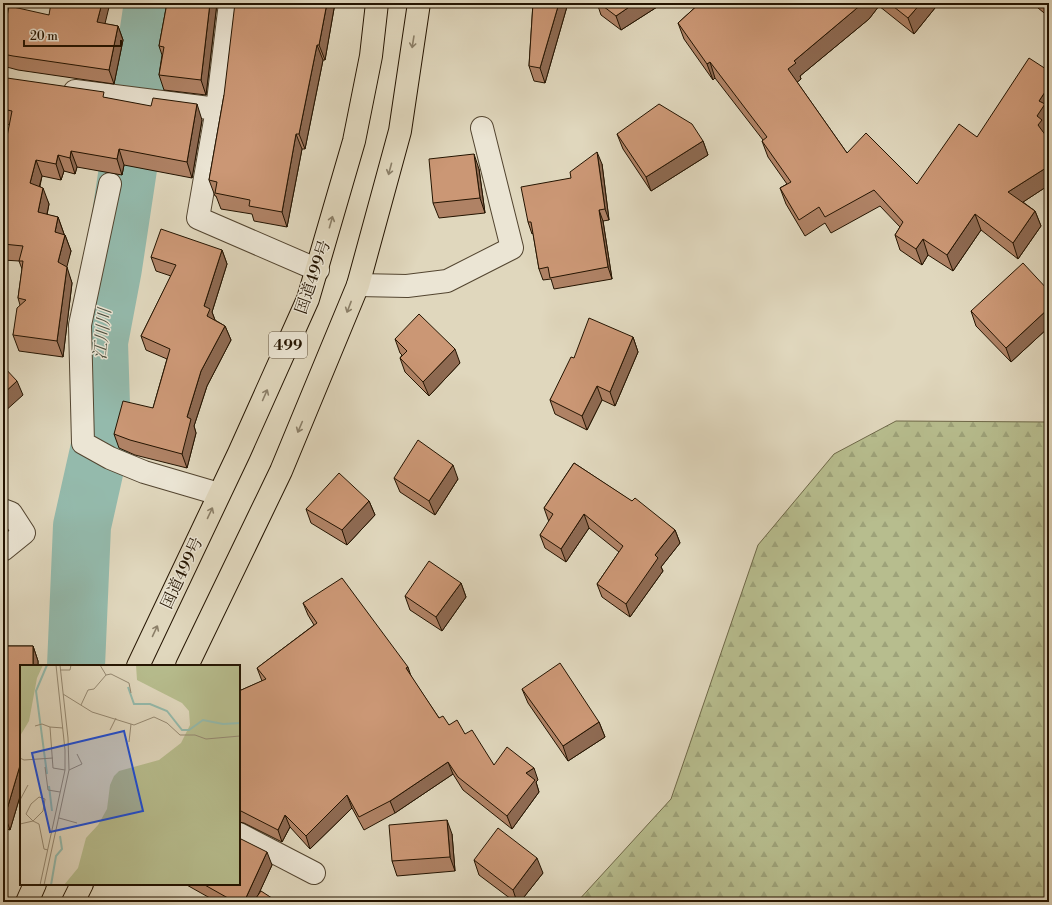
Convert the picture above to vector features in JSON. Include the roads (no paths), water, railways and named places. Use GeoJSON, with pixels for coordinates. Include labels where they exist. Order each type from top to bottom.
{"type":"FeatureCollection","features":[{"type":"Feature","properties":{"kind":"highway","name":"国道499号"},"geometry":{"type":"LineString","coordinates":[[138,665],[219,494],[308,299],[318,270],[354,141],[371,56],[377,3]]}},
{"type":"Feature","properties":{"kind":"highway","name":"499"},"geometry":{"type":"LineString","coordinates":[[187,665],[281,471],[358,285],[400,131],[419,3]]}},
{"type":"Feature","properties":{"kind":"highway"},"geometry":{"type":"LineString","coordinates":[[27,902],[35,885]]}},
{"type":"Feature","properties":{"kind":"highway"},"geometry":{"type":"LineString","coordinates":[[73,902],[82,885]]}},
{"type":"Feature","properties":{"kind":"street"},"geometry":{"type":"LineString","coordinates":[[230,3],[217,109],[198,218],[318,270]]}},
{"type":"Feature","properties":{"kind":"street"},"geometry":{"type":"LineString","coordinates":[[56,89],[217,109]]}},
{"type":"Feature","properties":{"kind":"street"},"geometry":{"type":"LineString","coordinates":[[358,285],[406,286],[447,281],[512,248],[482,128]]}},
{"type":"Feature","properties":{"kind":"street"},"geometry":{"type":"LineString","coordinates":[[110,184],[80,325],[84,444],[110,458],[144,472],[219,494]]}},
{"type":"Feature","properties":{"kind":"street"},"geometry":{"type":"LineString","coordinates":[[3,510],[11,512],[24,533],[3,550]]}},
{"type":"Feature","properties":{"kind":"street"},"geometry":{"type":"LineString","coordinates":[[240,835],[314,873]]}},
{"type":"Feature","properties":{"kind":"waterway","name":"江川川"},"geometry":{"type":"LineString","coordinates":[[76,665],[82,526],[102,437],[99,342],[113,268],[153,3]]}}]}
